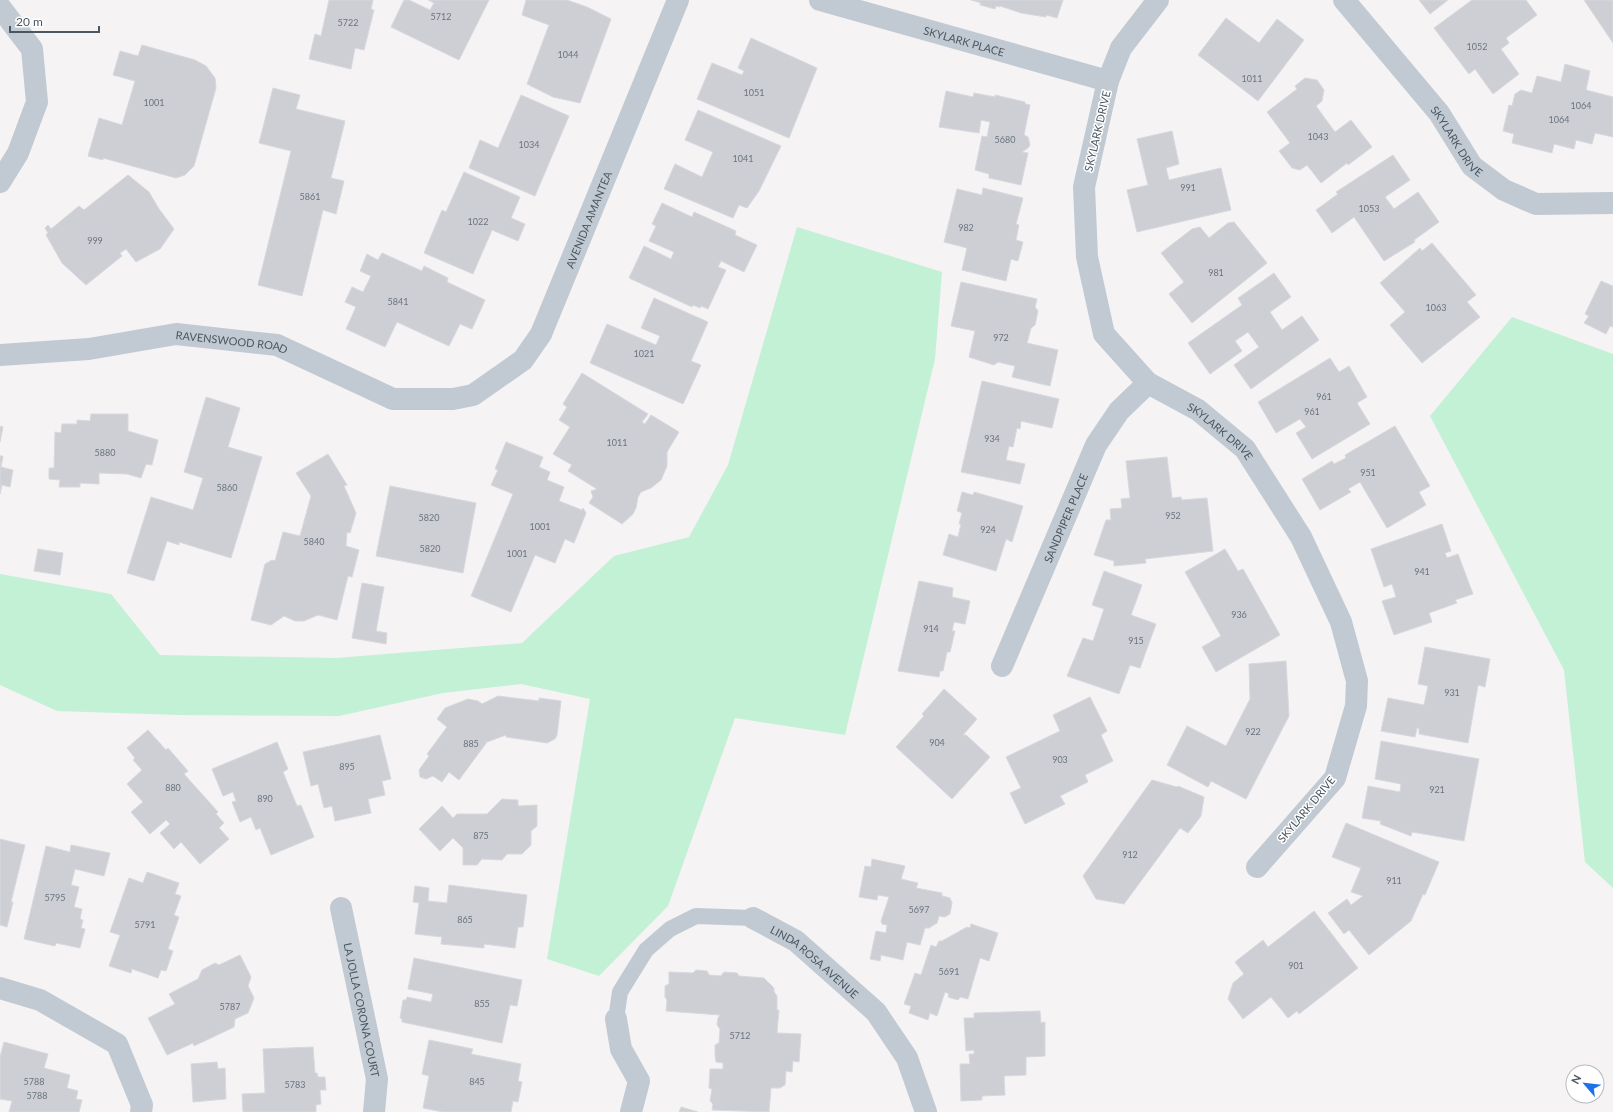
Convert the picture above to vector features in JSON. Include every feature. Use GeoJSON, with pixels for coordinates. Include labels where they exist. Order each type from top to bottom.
{"type":"FeatureCollection","features":[{"type":"Feature","properties":{"kind":"street","name":"AVENIDA AMANTEA"},"geometry":{"type":"LineString","coordinates":[[453,399],[473,395],[523,360],[541,334],[678,0]]}},
{"type":"Feature","properties":{"kind":"street","name":"SKYLARK PLACE"},"geometry":{"type":"LineString","coordinates":[[820,0],[1108,81]]}},
{"type":"Feature","properties":{"kind":"street","name":"SKYLARK DRIVE"},"geometry":{"type":"LineString","coordinates":[[1158,0],[1121,48],[1108,81],[1084,187],[1087,257],[1104,334],[1148,383],[1198,410],[1245,449],[1301,537],[1341,622],[1357,681],[1356,706],[1335,778],[1257,867]]}},
{"type":"Feature","properties":{"kind":"street","name":"SKYLARK DRIVE"},"geometry":{"type":"LineString","coordinates":[[1344,0],[1439,113],[1472,166],[1504,190],[1536,204],[1613,203]]}},
{"type":"Feature","properties":{"kind":"street"},"geometry":{"type":"LineString","coordinates":[[0,7],[32,49],[37,102],[18,153],[0,182]]}},
{"type":"Feature","properties":{"kind":"street","name":"RAVENSWOOD ROAD"},"geometry":{"type":"LineString","coordinates":[[0,355],[89,349],[176,334],[277,345],[393,399],[453,399]]}},
{"type":"Feature","properties":{"kind":"street","name":"SANDPIPER PLACE"},"geometry":{"type":"LineString","coordinates":[[1002,666],[1096,445],[1119,411],[1148,383]]}},
{"type":"Feature","properties":{"kind":"street","name":"LA JOLLA CORONA COURT"},"geometry":{"type":"LineString","coordinates":[[341,908],[377,1079],[374,1112]]}},
{"type":"Feature","properties":{"kind":"street","name":"LINDA ROSA AVENUE"},"geometry":{"type":"LineString","coordinates":[[753,918],[796,941],[876,1012],[907,1058],[926,1112]]}},
{"type":"Feature","properties":{"kind":"street"},"geometry":{"type":"LineString","coordinates":[[0,988],[40,1000],[117,1044],[142,1105],[141,1112]]}},
{"type":"Feature","properties":{"kind":"street"},"geometry":{"type":"LineString","coordinates":[[616,1019],[621,1049],[639,1081],[631,1112]]}},
{"type":"Feature","properties":{"kind":"lane","name":"LINDA ROSA AVENUE"},"geometry":{"type":"LineString","coordinates":[[616,1019],[620,992],[646,950],[670,929],[696,916],[753,918]]}},
{"type":"Feature","properties":{"kind":"green space"},"geometry":{"type":"Polygon","coordinates":[[[797,227],[942,272],[935,359],[845,735],[735,718],[668,906],[599,976],[547,959],[590,699],[521,684],[443,693],[339,716],[179,715],[57,711],[0,685],[0,574],[111,594],[160,655],[336,658],[522,643],[614,556],[689,537],[728,465],[797,227]]]}},
{"type":"Feature","properties":{"kind":"green space"},"geometry":{"type":"Polygon","coordinates":[[[1512,317],[1613,354],[1613,888],[1585,862],[1564,670],[1430,416],[1512,317]]]}},
{"type":"Feature","properties":{"kind":"building"},"geometry":{"type":"Polygon","coordinates":[[[329,0],[373,0],[371,9],[374,10],[364,50],[355,48],[351,69],[309,59],[315,34],[321,36],[329,0]]]}},
{"type":"Feature","properties":{"kind":"building"},"geometry":{"type":"Polygon","coordinates":[[[404,0],[409,0],[430,10],[434,3],[428,0],[489,0],[459,60],[391,27],[404,0]]]}},
{"type":"Feature","properties":{"kind":"building"},"geometry":{"type":"Polygon","coordinates":[[[526,0],[567,0],[587,7],[611,19],[580,103],[553,97],[527,84],[549,25],[522,15],[526,0]]]}},
{"type":"Feature","properties":{"kind":"building"},"geometry":{"type":"Polygon","coordinates":[[[971,0],[1063,0],[1057,18],[1046,15],[1046,17],[1021,13],[1000,6],[996,6],[995,9],[980,5],[981,3],[971,0]]]}},
{"type":"Feature","properties":{"kind":"building"},"geometry":{"type":"Polygon","coordinates":[[[1419,0],[1448,0],[1430,14],[1419,0]]]}},
{"type":"Feature","properties":{"kind":"building"},"geometry":{"type":"Polygon","coordinates":[[[1472,0],[1526,0],[1537,15],[1506,38],[1509,43],[1501,49],[1519,74],[1493,94],[1475,69],[1469,74],[1434,28],[1472,0]]]}},
{"type":"Feature","properties":{"kind":"building"},"geometry":{"type":"Polygon","coordinates":[[[1584,0],[1613,0],[1613,43],[1584,0]]]}},
{"type":"Feature","properties":{"kind":"building"},"geometry":{"type":"Polygon","coordinates":[[[1226,18],[1259,43],[1277,19],[1304,40],[1258,101],[1198,55],[1226,18]]]}},
{"type":"Feature","properties":{"kind":"building"},"geometry":{"type":"Polygon","coordinates":[[[751,38],[817,68],[789,138],[697,99],[712,63],[742,75],[744,71],[738,68],[751,38]]]}},
{"type":"Feature","properties":{"kind":"building"},"geometry":{"type":"Polygon","coordinates":[[[142,45],[195,60],[206,66],[215,78],[216,88],[194,166],[185,175],[176,178],[103,158],[103,160],[88,156],[99,118],[122,125],[135,81],[113,75],[120,51],[138,56],[142,45]]]}},
{"type":"Feature","properties":{"kind":"building"},"geometry":{"type":"Polygon","coordinates":[[[1565,64],[1590,71],[1586,90],[1613,97],[1613,137],[1595,133],[1592,144],[1576,140],[1574,149],[1554,144],[1552,153],[1512,143],[1514,134],[1503,131],[1509,105],[1512,106],[1515,94],[1521,90],[1532,93],[1537,76],[1561,82],[1565,64]]]}},
{"type":"Feature","properties":{"kind":"building"},"geometry":{"type":"Polygon","coordinates":[[[1305,78],[1317,80],[1324,90],[1322,101],[1316,106],[1335,132],[1351,120],[1372,147],[1348,165],[1347,163],[1321,183],[1307,165],[1300,170],[1292,168],[1279,151],[1290,143],[1267,112],[1297,89],[1295,86],[1305,78]]]}},
{"type":"Feature","properties":{"kind":"building"},"geometry":{"type":"Polygon","coordinates":[[[273,88],[300,95],[296,109],[345,121],[331,178],[344,181],[336,214],[323,210],[302,296],[258,285],[291,151],[259,143],[273,88]]]}},
{"type":"Feature","properties":{"kind":"building"},"geometry":{"type":"Polygon","coordinates":[[[946,91],[973,97],[974,93],[995,97],[995,95],[1025,102],[1025,104],[1030,105],[1024,135],[1028,137],[1030,145],[1022,152],[1028,153],[1021,185],[989,178],[989,174],[975,170],[982,136],[987,137],[990,122],[981,120],[979,133],[939,127],[946,91]]]}},
{"type":"Feature","properties":{"kind":"building"},"geometry":{"type":"Polygon","coordinates":[[[521,95],[569,116],[535,196],[469,168],[480,140],[498,148],[521,95]]]}},
{"type":"Feature","properties":{"kind":"building"},"geometry":{"type":"Polygon","coordinates":[[[698,110],[781,146],[759,191],[747,208],[739,205],[733,218],[664,189],[675,164],[702,177],[713,152],[685,140],[698,110]]]}},
{"type":"Feature","properties":{"kind":"building"},"geometry":{"type":"Polygon","coordinates":[[[1172,131],[1179,164],[1166,168],[1169,180],[1221,168],[1231,210],[1137,232],[1127,190],[1148,185],[1137,139],[1172,131]]]}},
{"type":"Feature","properties":{"kind":"building"},"geometry":{"type":"Polygon","coordinates":[[[1393,155],[1410,180],[1385,197],[1394,209],[1418,192],[1439,222],[1414,240],[1415,242],[1384,261],[1354,217],[1332,233],[1316,210],[1338,194],[1336,192],[1393,155]]]}},
{"type":"Feature","properties":{"kind":"building"},"geometry":{"type":"Polygon","coordinates":[[[464,172],[520,197],[511,218],[525,224],[518,241],[492,230],[473,274],[424,253],[442,210],[446,212],[464,172]]]}},
{"type":"Feature","properties":{"kind":"building"},"geometry":{"type":"Polygon","coordinates":[[[128,175],[149,192],[159,209],[174,229],[160,249],[136,262],[126,249],[120,253],[122,256],[86,285],[62,263],[46,235],[48,233],[45,228],[48,225],[51,229],[79,206],[84,210],[128,175]]]}},
{"type":"Feature","properties":{"kind":"building"},"geometry":{"type":"Polygon","coordinates":[[[983,188],[1023,198],[1016,224],[1019,225],[1016,240],[1023,242],[1018,261],[1011,259],[1006,281],[962,270],[967,248],[944,242],[957,189],[982,195],[983,188]]]}},
{"type":"Feature","properties":{"kind":"building"},"geometry":{"type":"Polygon","coordinates":[[[662,203],[692,217],[694,212],[736,231],[735,235],[757,245],[744,272],[721,261],[718,267],[726,270],[708,309],[693,305],[692,307],[629,278],[644,246],[671,259],[674,252],[649,241],[656,226],[652,224],[662,203]]]}},
{"type":"Feature","properties":{"kind":"building"},"geometry":{"type":"Polygon","coordinates":[[[1234,222],[1267,263],[1192,323],[1169,294],[1184,282],[1161,253],[1192,229],[1200,227],[1209,238],[1228,223],[1234,222]]]}},
{"type":"Feature","properties":{"kind":"building"},"geometry":{"type":"Polygon","coordinates":[[[1432,243],[1476,295],[1467,302],[1480,317],[1422,363],[1390,325],[1405,312],[1380,283],[1420,248],[1422,251],[1432,243]]]}},
{"type":"Feature","properties":{"kind":"building"},"geometry":{"type":"Polygon","coordinates":[[[382,253],[422,271],[424,266],[448,278],[447,282],[485,300],[472,329],[460,324],[449,346],[397,322],[385,347],[346,329],[356,307],[345,302],[352,287],[363,292],[371,276],[360,271],[367,254],[378,260],[382,253]]]}},
{"type":"Feature","properties":{"kind":"building"},"geometry":{"type":"Polygon","coordinates":[[[1274,273],[1291,297],[1270,312],[1282,330],[1302,316],[1319,340],[1251,389],[1234,365],[1259,347],[1248,332],[1235,341],[1242,351],[1210,374],[1188,343],[1242,305],[1238,298],[1274,273]]]}},
{"type":"Feature","properties":{"kind":"building"},"geometry":{"type":"Polygon","coordinates":[[[1601,281],[1613,286],[1613,327],[1610,326],[1606,334],[1584,323],[1589,316],[1585,314],[1601,281]]]}},
{"type":"Feature","properties":{"kind":"building"},"geometry":{"type":"Polygon","coordinates":[[[961,282],[1037,299],[1035,307],[1038,311],[1035,325],[1031,328],[1027,343],[1058,350],[1050,386],[1012,377],[1015,366],[998,362],[994,365],[969,357],[975,331],[951,326],[961,282]]]}},
{"type":"Feature","properties":{"kind":"building"},"geometry":{"type":"Polygon","coordinates":[[[654,298],[708,322],[691,361],[701,365],[683,404],[590,363],[607,324],[656,345],[660,336],[641,328],[654,298]]]}},
{"type":"Feature","properties":{"kind":"building"},"geometry":{"type":"Polygon","coordinates":[[[1330,358],[1339,372],[1349,366],[1367,397],[1357,403],[1370,424],[1312,459],[1296,433],[1306,427],[1300,419],[1276,433],[1258,402],[1330,358]]]}},
{"type":"Feature","properties":{"kind":"building"},"geometry":{"type":"Polygon","coordinates":[[[582,373],[648,414],[642,422],[645,424],[651,415],[679,432],[667,452],[667,466],[661,480],[651,488],[641,492],[633,514],[622,524],[589,503],[593,497],[591,491],[597,489],[568,471],[572,465],[553,454],[570,427],[559,420],[567,407],[563,404],[582,373]]]}},
{"type":"Feature","properties":{"kind":"building"},"geometry":{"type":"Polygon","coordinates":[[[982,381],[1059,399],[1052,428],[1021,421],[1020,429],[1017,428],[1013,447],[1009,446],[1006,460],[1025,464],[1020,484],[961,472],[982,381]]]}},
{"type":"Feature","properties":{"kind":"building"},"geometry":{"type":"Polygon","coordinates":[[[206,397],[240,408],[228,447],[262,457],[231,558],[179,542],[179,545],[167,541],[154,581],[127,573],[151,497],[193,510],[203,478],[184,472],[206,397]]]}},
{"type":"Feature","properties":{"kind":"building"},"geometry":{"type":"Polygon","coordinates":[[[91,414],[128,414],[128,431],[158,440],[152,465],[146,464],[141,478],[127,474],[99,473],[99,484],[80,483],[80,487],[59,487],[60,480],[49,479],[49,468],[54,468],[55,432],[61,433],[62,424],[77,424],[77,420],[90,421],[91,414]]]}},
{"type":"Feature","properties":{"kind":"building"},"geometry":{"type":"Polygon","coordinates":[[[0,426],[3,427],[0,442],[0,426]]]}},
{"type":"Feature","properties":{"kind":"building"},"geometry":{"type":"Polygon","coordinates":[[[1395,426],[1430,486],[1419,492],[1426,505],[1387,528],[1360,482],[1348,489],[1351,492],[1320,510],[1302,479],[1332,461],[1334,464],[1346,458],[1345,455],[1395,426]]]}},
{"type":"Feature","properties":{"kind":"building"},"geometry":{"type":"Polygon","coordinates":[[[506,442],[543,457],[539,467],[550,472],[547,480],[564,487],[559,501],[582,510],[583,508],[586,513],[574,543],[565,539],[555,563],[535,555],[511,612],[471,596],[513,494],[491,485],[498,470],[495,469],[506,442]]]}},
{"type":"Feature","properties":{"kind":"building"},"geometry":{"type":"Polygon","coordinates":[[[328,454],[347,485],[344,486],[356,513],[350,533],[347,532],[346,546],[359,550],[352,577],[348,576],[337,620],[318,615],[304,621],[295,621],[284,616],[271,625],[251,620],[265,564],[272,560],[275,561],[283,532],[300,536],[311,496],[296,473],[328,454]]]}},
{"type":"Feature","properties":{"kind":"building"},"geometry":{"type":"Polygon","coordinates":[[[0,456],[3,456],[1,467],[13,470],[10,487],[2,485],[0,494],[0,456]]]}},
{"type":"Feature","properties":{"kind":"building"},"geometry":{"type":"Polygon","coordinates":[[[1167,457],[1172,498],[1181,497],[1182,500],[1207,498],[1213,551],[1145,559],[1146,563],[1114,566],[1114,561],[1094,555],[1106,520],[1111,520],[1110,509],[1122,508],[1121,499],[1130,498],[1126,461],[1167,457]]]}},
{"type":"Feature","properties":{"kind":"building"},"geometry":{"type":"Polygon","coordinates":[[[390,486],[476,503],[463,573],[376,556],[390,486]]]}},
{"type":"Feature","properties":{"kind":"building"},"geometry":{"type":"Polygon","coordinates":[[[962,492],[973,495],[974,492],[1023,506],[1012,542],[1006,539],[996,571],[943,555],[949,534],[958,537],[962,513],[957,511],[962,492]]]}},
{"type":"Feature","properties":{"kind":"building"},"geometry":{"type":"Polygon","coordinates":[[[1442,524],[1451,551],[1445,553],[1447,558],[1458,554],[1473,594],[1455,600],[1457,603],[1429,613],[1432,622],[1394,635],[1382,601],[1396,597],[1392,584],[1384,587],[1371,549],[1442,524]]]}},
{"type":"Feature","properties":{"kind":"building"},"geometry":{"type":"Polygon","coordinates":[[[38,549],[63,553],[60,575],[34,571],[38,549]]]}},
{"type":"Feature","properties":{"kind":"building"},"geometry":{"type":"Polygon","coordinates":[[[1225,549],[1238,571],[1243,569],[1280,635],[1216,672],[1202,647],[1221,636],[1185,572],[1225,549]]]}},
{"type":"Feature","properties":{"kind":"building"},"geometry":{"type":"Polygon","coordinates":[[[1104,571],[1142,585],[1131,615],[1156,624],[1140,668],[1130,665],[1119,694],[1067,676],[1083,638],[1093,641],[1104,609],[1092,605],[1104,571]]]}},
{"type":"Feature","properties":{"kind":"building"},"geometry":{"type":"Polygon","coordinates":[[[919,581],[953,588],[952,597],[970,601],[965,624],[954,622],[952,631],[955,631],[950,652],[947,652],[943,671],[940,671],[939,677],[898,671],[919,581]]]}},
{"type":"Feature","properties":{"kind":"building"},"geometry":{"type":"Polygon","coordinates":[[[362,583],[384,587],[376,631],[387,633],[386,644],[352,638],[362,583]]]}},
{"type":"Feature","properties":{"kind":"building"},"geometry":{"type":"Polygon","coordinates":[[[1425,647],[1490,659],[1485,687],[1478,685],[1468,743],[1419,734],[1419,728],[1417,728],[1415,737],[1381,731],[1388,698],[1424,705],[1428,686],[1418,684],[1425,647]]]}},
{"type":"Feature","properties":{"kind":"building"},"geometry":{"type":"Polygon","coordinates":[[[1286,661],[1289,716],[1246,799],[1211,781],[1208,787],[1167,765],[1187,726],[1226,746],[1250,699],[1249,664],[1286,661]]]}},
{"type":"Feature","properties":{"kind":"building"},"geometry":{"type":"Polygon","coordinates":[[[944,689],[977,719],[963,735],[966,735],[990,757],[952,799],[896,747],[924,716],[922,714],[944,689]]]}},
{"type":"Feature","properties":{"kind":"building"},"geometry":{"type":"Polygon","coordinates":[[[498,696],[539,701],[539,698],[561,701],[557,735],[555,739],[547,743],[506,737],[506,735],[487,742],[459,780],[449,772],[442,782],[433,776],[426,779],[420,777],[419,770],[429,756],[427,754],[447,727],[437,719],[445,708],[468,699],[478,701],[482,704],[498,696]]]}},
{"type":"Feature","properties":{"kind":"building"},"geometry":{"type":"Polygon","coordinates":[[[1090,697],[1107,731],[1101,735],[1113,761],[1085,775],[1088,782],[1060,796],[1065,804],[1025,824],[1010,793],[1021,788],[1006,757],[1060,731],[1053,715],[1090,697]]]}},
{"type":"Feature","properties":{"kind":"building"},"geometry":{"type":"Polygon","coordinates":[[[148,730],[166,750],[168,748],[188,771],[184,774],[218,812],[216,814],[224,823],[219,828],[229,839],[200,864],[181,842],[174,849],[160,833],[170,824],[166,820],[150,834],[131,812],[143,802],[127,784],[142,770],[133,760],[135,758],[127,748],[148,730]]]}},
{"type":"Feature","properties":{"kind":"building"},"geometry":{"type":"Polygon","coordinates":[[[380,735],[391,779],[382,781],[385,795],[368,799],[371,813],[335,821],[332,806],[324,808],[318,784],[311,786],[303,752],[380,735]]]}},
{"type":"Feature","properties":{"kind":"building"},"geometry":{"type":"Polygon","coordinates":[[[1381,741],[1479,759],[1464,841],[1412,832],[1411,836],[1380,824],[1381,821],[1362,818],[1368,786],[1400,792],[1401,784],[1375,779],[1381,741]]]}},
{"type":"Feature","properties":{"kind":"building"},"geometry":{"type":"Polygon","coordinates":[[[277,742],[288,769],[283,772],[297,806],[301,805],[314,837],[271,855],[260,828],[256,830],[251,817],[240,822],[232,802],[236,801],[233,792],[223,796],[212,769],[277,742]]]}},
{"type":"Feature","properties":{"kind":"building"},"geometry":{"type":"Polygon","coordinates":[[[1152,780],[1178,786],[1204,797],[1201,816],[1188,833],[1180,828],[1124,904],[1096,899],[1083,876],[1152,780]]]}},
{"type":"Feature","properties":{"kind":"building"},"geometry":{"type":"Polygon","coordinates":[[[502,799],[518,800],[518,806],[537,805],[537,826],[531,831],[531,845],[522,854],[507,854],[502,860],[482,859],[477,865],[463,865],[463,848],[453,838],[440,851],[419,829],[442,806],[453,818],[457,814],[487,814],[502,799]]]}},
{"type":"Feature","properties":{"kind":"building"},"geometry":{"type":"Polygon","coordinates":[[[1346,823],[1439,862],[1425,895],[1423,894],[1411,921],[1369,955],[1349,930],[1344,934],[1328,913],[1347,899],[1351,905],[1363,896],[1351,892],[1361,868],[1332,857],[1346,823]]]}},
{"type":"Feature","properties":{"kind":"building"},"geometry":{"type":"Polygon","coordinates":[[[0,839],[25,845],[11,902],[13,902],[7,927],[0,925],[0,839]]]}},
{"type":"Feature","properties":{"kind":"building"},"geometry":{"type":"Polygon","coordinates":[[[71,845],[110,853],[104,876],[75,869],[71,885],[79,887],[74,907],[82,909],[80,919],[83,920],[81,928],[85,929],[80,948],[56,943],[55,946],[24,939],[46,846],[70,852],[71,845]]]}},
{"type":"Feature","properties":{"kind":"building"},"geometry":{"type":"Polygon","coordinates":[[[872,859],[905,866],[901,879],[918,883],[916,888],[942,893],[942,896],[950,898],[952,903],[950,914],[945,917],[939,916],[937,923],[929,928],[925,928],[920,945],[907,942],[903,960],[881,955],[880,961],[870,959],[876,931],[886,933],[887,925],[882,924],[881,921],[889,897],[878,895],[877,900],[859,897],[865,866],[871,867],[872,859]]]}},
{"type":"Feature","properties":{"kind":"building"},"geometry":{"type":"Polygon","coordinates":[[[147,872],[179,883],[175,894],[181,896],[174,915],[179,917],[168,949],[173,951],[166,971],[161,970],[158,978],[132,969],[131,973],[109,966],[120,935],[110,932],[129,878],[143,883],[147,872]]]}},
{"type":"Feature","properties":{"kind":"building"},"geometry":{"type":"Polygon","coordinates":[[[449,885],[527,895],[523,927],[518,927],[515,948],[484,944],[484,948],[441,944],[442,937],[415,934],[419,903],[413,902],[415,886],[429,888],[428,901],[447,903],[449,885]]]}},
{"type":"Feature","properties":{"kind":"building"},"geometry":{"type":"Polygon","coordinates":[[[1314,911],[1358,968],[1299,1014],[1297,1011],[1288,1018],[1271,997],[1243,1019],[1228,999],[1233,983],[1244,974],[1235,962],[1263,940],[1268,947],[1314,911]]]}},
{"type":"Feature","properties":{"kind":"building"},"geometry":{"type":"Polygon","coordinates":[[[971,924],[998,933],[989,961],[980,958],[968,999],[960,997],[958,1000],[948,997],[949,994],[945,992],[937,1016],[930,1013],[928,1020],[909,1013],[911,1006],[904,1004],[915,973],[921,975],[931,945],[936,947],[939,941],[942,941],[967,927],[970,928],[971,924]]]}},
{"type":"Feature","properties":{"kind":"building"},"geometry":{"type":"Polygon","coordinates":[[[240,955],[251,977],[248,986],[254,998],[248,1013],[235,1019],[234,1027],[194,1046],[193,1043],[167,1055],[148,1018],[175,1004],[169,994],[198,979],[202,970],[215,963],[219,965],[240,955]]]}},
{"type":"Feature","properties":{"kind":"building"},"geometry":{"type":"Polygon","coordinates":[[[414,958],[522,980],[517,1006],[510,1005],[502,1043],[402,1022],[402,1019],[400,1018],[403,1000],[406,1000],[407,997],[431,1002],[433,994],[408,989],[414,958]]]}},
{"type":"Feature","properties":{"kind":"building"},"geometry":{"type":"Polygon","coordinates":[[[696,970],[707,971],[709,975],[721,976],[724,972],[737,973],[739,976],[764,978],[774,988],[774,992],[777,996],[777,1010],[779,1010],[777,1033],[801,1034],[799,1062],[793,1061],[792,1072],[786,1071],[785,1085],[780,1088],[771,1088],[769,1112],[712,1110],[713,1104],[710,1101],[712,1089],[709,1088],[710,1069],[723,1069],[723,1063],[716,1062],[715,1054],[715,1045],[719,1043],[720,1029],[717,1025],[720,1015],[666,1011],[667,1000],[665,997],[665,986],[669,984],[669,972],[693,973],[696,970]]]}},
{"type":"Feature","properties":{"kind":"building"},"geometry":{"type":"Polygon","coordinates":[[[1040,1011],[1041,1023],[1045,1022],[1045,1056],[1026,1057],[1026,1075],[1004,1076],[1005,1095],[982,1096],[982,1100],[961,1101],[960,1064],[970,1064],[969,1054],[974,1054],[974,1050],[966,1051],[964,1018],[974,1018],[974,1013],[1040,1011]]]}},
{"type":"Feature","properties":{"kind":"building"},"geometry":{"type":"Polygon","coordinates":[[[429,1040],[473,1049],[471,1054],[521,1064],[518,1081],[522,1082],[518,1102],[513,1101],[511,1112],[443,1112],[423,1108],[429,1076],[422,1074],[429,1040]]]}},
{"type":"Feature","properties":{"kind":"building"},"geometry":{"type":"Polygon","coordinates":[[[4,1042],[48,1054],[44,1068],[70,1075],[67,1088],[78,1091],[76,1099],[82,1100],[79,1112],[9,1112],[12,1101],[0,1099],[0,1057],[4,1042]]]}},
{"type":"Feature","properties":{"kind":"building"},"geometry":{"type":"Polygon","coordinates":[[[313,1047],[315,1073],[317,1073],[318,1077],[325,1077],[326,1090],[320,1090],[321,1104],[316,1105],[316,1112],[243,1112],[242,1094],[265,1093],[263,1049],[313,1047]]]}},
{"type":"Feature","properties":{"kind":"building"},"geometry":{"type":"Polygon","coordinates":[[[217,1062],[218,1069],[225,1068],[226,1099],[193,1102],[191,1064],[217,1062]]]}},
{"type":"Feature","properties":{"kind":"building"},"geometry":{"type":"Polygon","coordinates":[[[681,1107],[698,1112],[679,1112],[681,1107]]]}}]}
